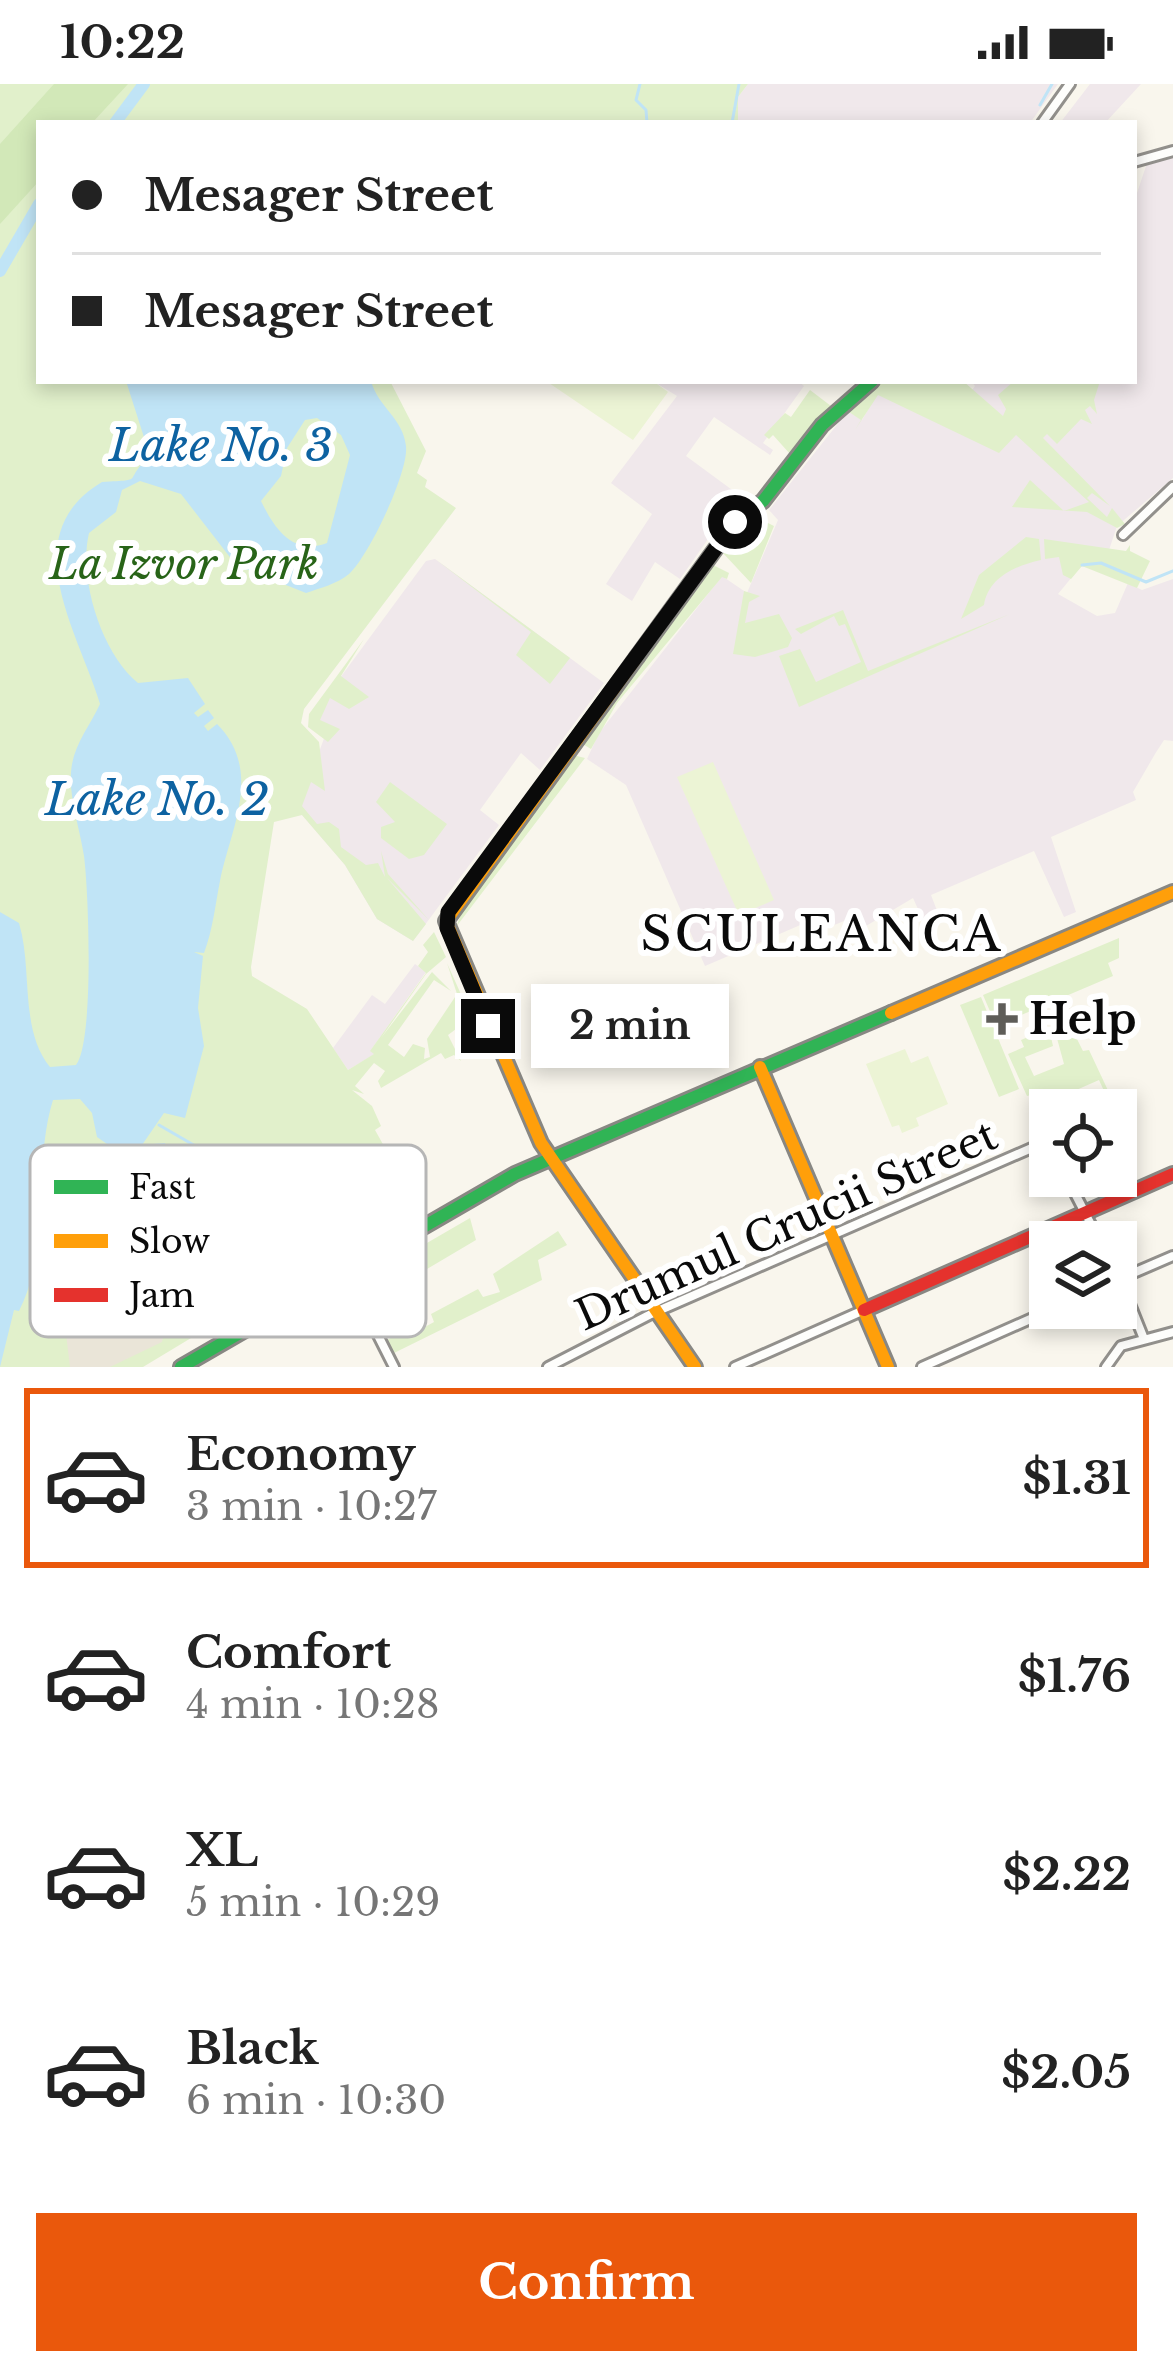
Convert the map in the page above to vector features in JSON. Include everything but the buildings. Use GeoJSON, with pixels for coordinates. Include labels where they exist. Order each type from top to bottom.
{"type":"FeatureCollection","features":[{"type":"Feature","properties":{"kind":"main road"},"geometry":{"type":"LineString","coordinates":[[695,1367],[550,1160],[456,951],[447,928],[448,912],[735,522],[763,502],[822,425],[869,384]]}},
{"type":"Feature","properties":{"kind":"main road"},"geometry":{"type":"LineString","coordinates":[[426,1221],[760,1067],[1173,892]]}},
{"type":"Feature","properties":{"kind":"main road"},"geometry":{"type":"LineString","coordinates":[[760,1067],[888,1367]]}},
{"type":"Feature","properties":{"kind":"main road"},"geometry":{"type":"LineString","coordinates":[[864,1310],[1173,1174]]}},
{"type":"Feature","properties":{"kind":"main road"},"geometry":{"type":"LineString","coordinates":[[181,1367],[231,1337]]}},
{"type":"Feature","properties":{"kind":"street"},"geometry":{"type":"LineString","coordinates":[[1044,120],[1070,84]]}},
{"type":"Feature","properties":{"kind":"street"},"geometry":{"type":"LineString","coordinates":[[1137,161],[1173,152]]}},
{"type":"Feature","properties":{"kind":"street"},"geometry":{"type":"LineString","coordinates":[[1123,536],[1173,487]]}},
{"type":"Feature","properties":{"kind":"street","name":"Drumul Crucii Street"},"geometry":{"type":"LineString","coordinates":[[548,1367],[658,1313],[1029,1151]]}},
{"type":"Feature","properties":{"kind":"street"},"geometry":{"type":"LineString","coordinates":[[1077,1197],[1089,1221]]}},
{"type":"Feature","properties":{"kind":"street"},"geometry":{"type":"LineString","coordinates":[[1137,1271],[1173,1256]]}},
{"type":"Feature","properties":{"kind":"street"},"geometry":{"type":"LineString","coordinates":[[735,1367],[864,1310]]}},
{"type":"Feature","properties":{"kind":"street"},"geometry":{"type":"LineString","coordinates":[[922,1367],[1029,1320]]}},
{"type":"Feature","properties":{"kind":"street"},"geometry":{"type":"LineString","coordinates":[[1137,1323],[1144,1339]]}},
{"type":"Feature","properties":{"kind":"street"},"geometry":{"type":"LineString","coordinates":[[1106,1367],[1116,1349],[1173,1332]]}},
{"type":"Feature","properties":{"kind":"street"},"geometry":{"type":"LineString","coordinates":[[379,1337],[394,1367]]}},
{"type":"Feature","properties":{"kind":"shaded area"},"geometry":{"type":"Polygon","coordinates":[[[748,84],[1058,84],[1032,120],[738,120],[738,97],[748,84]]]}},
{"type":"Feature","properties":{"kind":"shaded area"},"geometry":{"type":"Polygon","coordinates":[[[1090,84],[1141,84],[1108,120],[1062,120],[1090,84]]]}},
{"type":"Feature","properties":{"kind":"shaded area"},"geometry":{"type":"Polygon","coordinates":[[[1173,157],[1173,478],[1117,526],[1102,571],[1081,566],[1058,594],[1097,616],[1115,613],[1128,583],[1142,590],[1173,579],[1173,741],[1164,740],[1155,754],[1133,792],[1136,800],[1051,837],[1076,912],[1064,917],[1034,851],[931,895],[941,921],[926,927],[913,898],[866,926],[861,914],[827,928],[812,920],[705,966],[626,785],[587,759],[599,733],[722,576],[747,593],[778,520],[769,510],[848,411],[862,420],[877,394],[891,399],[970,393],[973,384],[1137,384],[1137,193],[1147,163],[1173,157]]]}},
{"type":"Feature","properties":{"kind":"shaded area"},"geometry":{"type":"Polygon","coordinates":[[[658,384],[804,386],[763,443],[773,450],[770,455],[714,417],[686,456],[739,495],[680,579],[655,562],[632,601],[606,584],[652,514],[611,483],[677,396],[658,384]]]}},
{"type":"Feature","properties":{"kind":"shaded area"},"geometry":{"type":"Polygon","coordinates":[[[435,559],[604,683],[540,770],[521,753],[480,810],[499,825],[413,941],[377,919],[345,865],[302,815],[301,801],[326,733],[312,716],[426,561],[435,559]]]}},
{"type":"Feature","properties":{"kind":"shaded area"},"geometry":{"type":"Polygon","coordinates":[[[415,964],[426,972],[371,1050],[375,1054],[348,1070],[333,1048],[372,995],[385,1004],[415,964]]]}},
{"type":"Feature","properties":{"kind":"shaded area"},"geometry":{"type":"Polygon","coordinates":[[[66,1337],[163,1337],[162,1342],[110,1367],[70,1367],[66,1337]]]}},
{"type":"Feature","properties":{"kind":"green space","name":"La Izvor Park"},"geometry":{"type":"Polygon","coordinates":[[[0,84],[748,84],[738,97],[738,120],[36,120],[36,384],[392,384],[426,451],[417,473],[427,480],[425,487],[456,508],[304,709],[301,723],[319,742],[325,791],[311,782],[302,806],[317,824],[329,822],[339,829],[341,847],[366,865],[378,863],[385,877],[381,851],[388,874],[429,920],[387,878],[426,924],[413,941],[377,919],[345,865],[302,815],[274,822],[251,967],[252,976],[307,1009],[348,1070],[374,1054],[370,1051],[426,973],[418,966],[428,952],[423,945],[434,932],[446,957],[426,974],[381,1038],[432,972],[451,991],[434,980],[388,1045],[404,1057],[413,1044],[425,1048],[424,1059],[430,1057],[427,1039],[457,994],[447,963],[484,1046],[465,1010],[455,1015],[460,1026],[448,1035],[461,1061],[454,1055],[445,1059],[441,1053],[381,1088],[378,1081],[385,1071],[374,1063],[355,1086],[364,1094],[352,1090],[372,1106],[381,1126],[375,1130],[383,1145],[30,1145],[30,1337],[193,1337],[143,1367],[0,1367],[0,84]]]}},
{"type":"Feature","properties":{"kind":"green space"},"geometry":{"type":"Polygon","coordinates":[[[54,84],[128,84],[95,120],[36,120],[36,184],[0,224],[0,144],[54,84]]]}},
{"type":"Feature","properties":{"kind":"green space"},"geometry":{"type":"Polygon","coordinates":[[[550,384],[657,384],[668,392],[633,440],[550,384]]]}},
{"type":"Feature","properties":{"kind":"green space"},"geometry":{"type":"Polygon","coordinates":[[[873,384],[966,384],[1003,416],[1006,409],[998,395],[1011,384],[1099,384],[1094,400],[1097,414],[1090,406],[1085,410],[1092,424],[1081,419],[1057,444],[1047,434],[1043,438],[1110,506],[1092,493],[1087,498],[1107,517],[1112,508],[1125,524],[1117,528],[1087,512],[1065,511],[1089,502],[1016,435],[999,453],[878,395],[855,430],[861,420],[846,410],[873,384]]]}},
{"type":"Feature","properties":{"kind":"green space"},"geometry":{"type":"Polygon","coordinates":[[[810,390],[831,406],[790,454],[773,435],[769,439],[764,435],[785,413],[791,417],[810,390]]]}},
{"type":"Feature","properties":{"kind":"green space"},"geometry":{"type":"Polygon","coordinates":[[[1030,480],[1063,510],[1012,507],[1030,480]]]}},
{"type":"Feature","properties":{"kind":"green space"},"geometry":{"type":"Polygon","coordinates":[[[754,516],[774,526],[751,583],[722,552],[754,516]]]}},
{"type":"Feature","properties":{"kind":"green space"},"geometry":{"type":"Polygon","coordinates":[[[1026,537],[1039,539],[1041,560],[1004,575],[991,588],[984,605],[961,619],[979,575],[1026,537]]]}},
{"type":"Feature","properties":{"kind":"green space"},"geometry":{"type":"Polygon","coordinates":[[[1044,539],[1126,551],[1130,545],[1130,551],[1150,561],[1137,588],[1082,566],[1071,579],[1063,575],[1059,557],[1045,559],[1044,539]]]}},
{"type":"Feature","properties":{"kind":"green space"},"geometry":{"type":"Polygon","coordinates":[[[435,559],[570,658],[550,684],[516,655],[531,632],[435,559]]]}},
{"type":"Feature","properties":{"kind":"green space"},"geometry":{"type":"Polygon","coordinates":[[[713,565],[729,573],[727,579],[722,577],[617,703],[591,749],[581,743],[713,565]]]}},
{"type":"Feature","properties":{"kind":"green space"},"geometry":{"type":"Polygon","coordinates":[[[744,591],[760,596],[749,602],[745,623],[779,614],[792,638],[788,647],[755,657],[733,654],[744,591]]]}},
{"type":"Feature","properties":{"kind":"green space"},"geometry":{"type":"Polygon","coordinates":[[[843,610],[868,671],[1010,614],[799,707],[779,656],[800,649],[816,682],[861,662],[845,624],[839,626],[834,616],[801,634],[795,629],[843,610]]]}},
{"type":"Feature","properties":{"kind":"green space"},"geometry":{"type":"Polygon","coordinates":[[[364,639],[341,676],[369,697],[349,709],[330,698],[320,720],[340,729],[328,742],[308,727],[309,714],[364,639]]]}},
{"type":"Feature","properties":{"kind":"green space"},"geometry":{"type":"Polygon","coordinates":[[[573,755],[585,758],[456,927],[468,897],[573,755]]]}},
{"type":"Feature","properties":{"kind":"green space"},"geometry":{"type":"Polygon","coordinates":[[[713,762],[774,900],[739,915],[677,777],[713,762]]]}},
{"type":"Feature","properties":{"kind":"green space"},"geometry":{"type":"Polygon","coordinates":[[[390,782],[447,824],[424,855],[409,859],[381,838],[381,827],[395,822],[376,802],[390,782]]]}},
{"type":"Feature","properties":{"kind":"green space"},"geometry":{"type":"Polygon","coordinates":[[[1119,938],[1119,958],[1108,963],[1113,976],[1012,1019],[1009,1013],[992,1016],[983,995],[1119,938]]]}},
{"type":"Feature","properties":{"kind":"green space"},"geometry":{"type":"Polygon","coordinates":[[[981,997],[1019,1089],[999,1097],[960,1005],[981,997]]]}},
{"type":"Feature","properties":{"kind":"green space"},"geometry":{"type":"Polygon","coordinates":[[[1098,1007],[1103,1019],[1075,1032],[1107,1089],[1099,1080],[1079,1089],[1029,1089],[1027,1096],[1008,1054],[1024,1047],[1021,1040],[1049,1028],[1053,1046],[1025,1057],[1034,1076],[1064,1064],[1055,1031],[1098,1007]]]}},
{"type":"Feature","properties":{"kind":"green space"},"geometry":{"type":"Polygon","coordinates":[[[905,1049],[911,1063],[928,1056],[948,1104],[916,1118],[919,1126],[902,1133],[899,1125],[892,1127],[866,1064],[905,1049]]]}},
{"type":"Feature","properties":{"kind":"green space"},"geometry":{"type":"Polygon","coordinates":[[[470,1218],[476,1240],[426,1270],[426,1244],[470,1218]]]}},
{"type":"Feature","properties":{"kind":"green space"},"geometry":{"type":"Polygon","coordinates":[[[558,1231],[567,1245],[538,1260],[542,1280],[392,1354],[387,1340],[426,1337],[426,1326],[434,1322],[431,1314],[478,1289],[483,1297],[500,1292],[493,1274],[558,1231]]]}},
{"type":"Feature","properties":{"kind":"water"},"geometry":{"type":"Polygon","coordinates":[[[127,384],[372,384],[406,446],[395,493],[357,564],[339,580],[306,593],[236,565],[181,494],[140,481],[122,490],[116,512],[89,533],[90,593],[114,654],[138,683],[188,678],[205,704],[194,713],[198,717],[208,710],[214,718],[204,726],[208,731],[217,724],[231,742],[239,761],[240,801],[207,944],[204,953],[194,952],[203,956],[198,1008],[204,1046],[185,1118],[164,1113],[142,1145],[108,1145],[97,1137],[92,1113],[80,1099],[53,1100],[44,1145],[30,1145],[30,1282],[19,1311],[14,1310],[0,1367],[0,912],[19,923],[30,1017],[40,1052],[50,1067],[76,1065],[86,1028],[88,933],[84,856],[71,772],[78,745],[100,704],[68,617],[57,557],[61,529],[76,504],[102,482],[130,480],[150,456],[127,384]],[[317,418],[305,420],[287,448],[281,476],[261,501],[287,538],[305,546],[327,543],[350,455],[341,435],[317,418]]]}},
{"type":"Feature","properties":{"kind":"waterway"},"geometry":{"type":"LineString","coordinates":[[117,120],[144,84]]}},
{"type":"Feature","properties":{"kind":"waterway"},"geometry":{"type":"LineString","coordinates":[[640,84],[636,100],[646,110],[647,120]]}},
{"type":"Feature","properties":{"kind":"waterway"},"geometry":{"type":"LineString","coordinates":[[733,120],[739,84]]}},
{"type":"Feature","properties":{"kind":"waterway"},"geometry":{"type":"LineString","coordinates":[[1040,105],[1052,84]]}},
{"type":"Feature","properties":{"kind":"waterway"},"geometry":{"type":"LineString","coordinates":[[0,271],[36,209]]}},
{"type":"Feature","properties":{"kind":"waterway"},"geometry":{"type":"LineString","coordinates":[[1082,565],[1101,563],[1146,582],[1173,571]]}},
{"type":"Feature","properties":{"kind":"waterway"},"geometry":{"type":"LineString","coordinates":[[159,1125],[194,1145]]}},
{"type":"Feature","properties":{"kind":"traffic: fast"},"geometry":{"type":"LineString","coordinates":[[637,657],[735,522],[763,501],[822,425],[869,384]]}},
{"type":"Feature","properties":{"kind":"traffic: fast"},"geometry":{"type":"LineString","coordinates":[[426,1225],[515,1174],[891,1013]]}},
{"type":"Feature","properties":{"kind":"traffic: fast"},"geometry":{"type":"LineString","coordinates":[[181,1367],[233,1337]]}},
{"type":"Feature","properties":{"kind":"traffic: slow"},"geometry":{"type":"LineString","coordinates":[[637,657],[446,921],[541,1143],[695,1367]]}},
{"type":"Feature","properties":{"kind":"traffic: slow"},"geometry":{"type":"LineString","coordinates":[[891,1013],[1173,892]]}},
{"type":"Feature","properties":{"kind":"traffic: slow"},"geometry":{"type":"LineString","coordinates":[[760,1067],[888,1367]]}},
{"type":"Feature","properties":{"kind":"traffic: jam"},"geometry":{"type":"LineString","coordinates":[[864,1310],[1173,1174]]}},
{"type":"Feature","properties":{"kind":"place","name":"Help"},"geometry":{"type":"Point","coordinates":[1002,1019]}},
{"type":"Feature","properties":{"kind":"district","name":"SCULEANCA"},"geometry":{"type":"Point","coordinates":[822,934]}},
{"type":"Feature","properties":{"kind":"route"},"geometry":{"type":"LineString","coordinates":[[488,1026],[447,928],[448,912],[735,522]]}},
{"type":"Feature","properties":{"kind":"water label","name":"Lake No. 3"},"geometry":{"type":"Point","coordinates":[221,445]}},
{"type":"Feature","properties":{"kind":"water label","name":"Lake No. 2"},"geometry":{"type":"Point","coordinates":[157,799]}}]}
